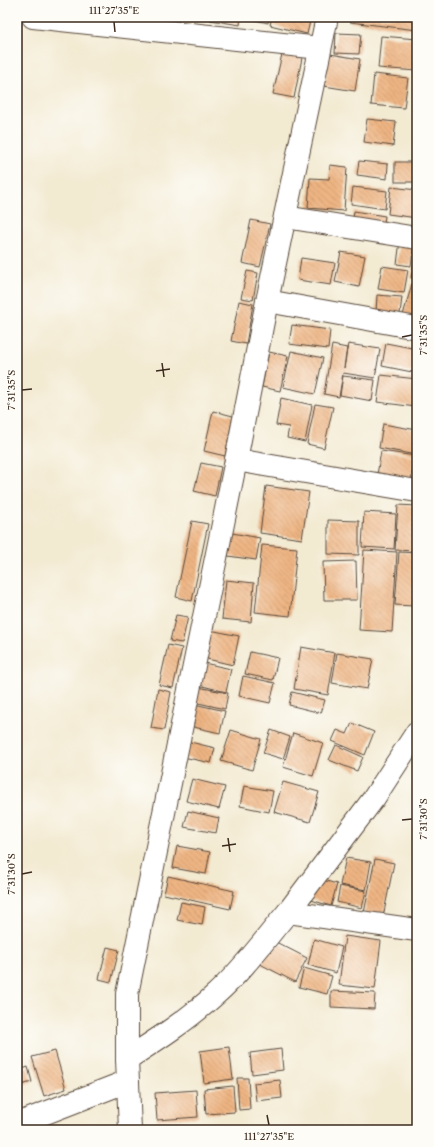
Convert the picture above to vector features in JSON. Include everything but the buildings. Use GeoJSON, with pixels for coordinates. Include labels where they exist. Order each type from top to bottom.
{"type":"FeatureCollection","features":[{"type":"Feature","properties":{"kind":"street"},"geometry":{"type":"LineString","coordinates":[[33,17],[105,21],[320,48]]}},
{"type":"Feature","properties":{"kind":"street"},"geometry":{"type":"LineString","coordinates":[[130,1130],[127,1059],[127,994],[267,302],[327,17]]}},
{"type":"Feature","properties":{"kind":"street"},"geometry":{"type":"LineString","coordinates":[[285,217],[417,238]]}},
{"type":"Feature","properties":{"kind":"street"},"geometry":{"type":"LineString","coordinates":[[267,302],[417,328]]}},
{"type":"Feature","properties":{"kind":"street"},"geometry":{"type":"LineString","coordinates":[[236,460],[417,490]]}},
{"type":"Feature","properties":{"kind":"street"},"geometry":{"type":"LineString","coordinates":[[127,1059],[186,1020],[234,976],[288,912],[374,798],[417,732]]}},
{"type":"Feature","properties":{"kind":"street"},"geometry":{"type":"LineString","coordinates":[[288,912],[417,930]]}},
{"type":"Feature","properties":{"kind":"street"},"geometry":{"type":"LineString","coordinates":[[17,1124],[128,1081]]}}]}
